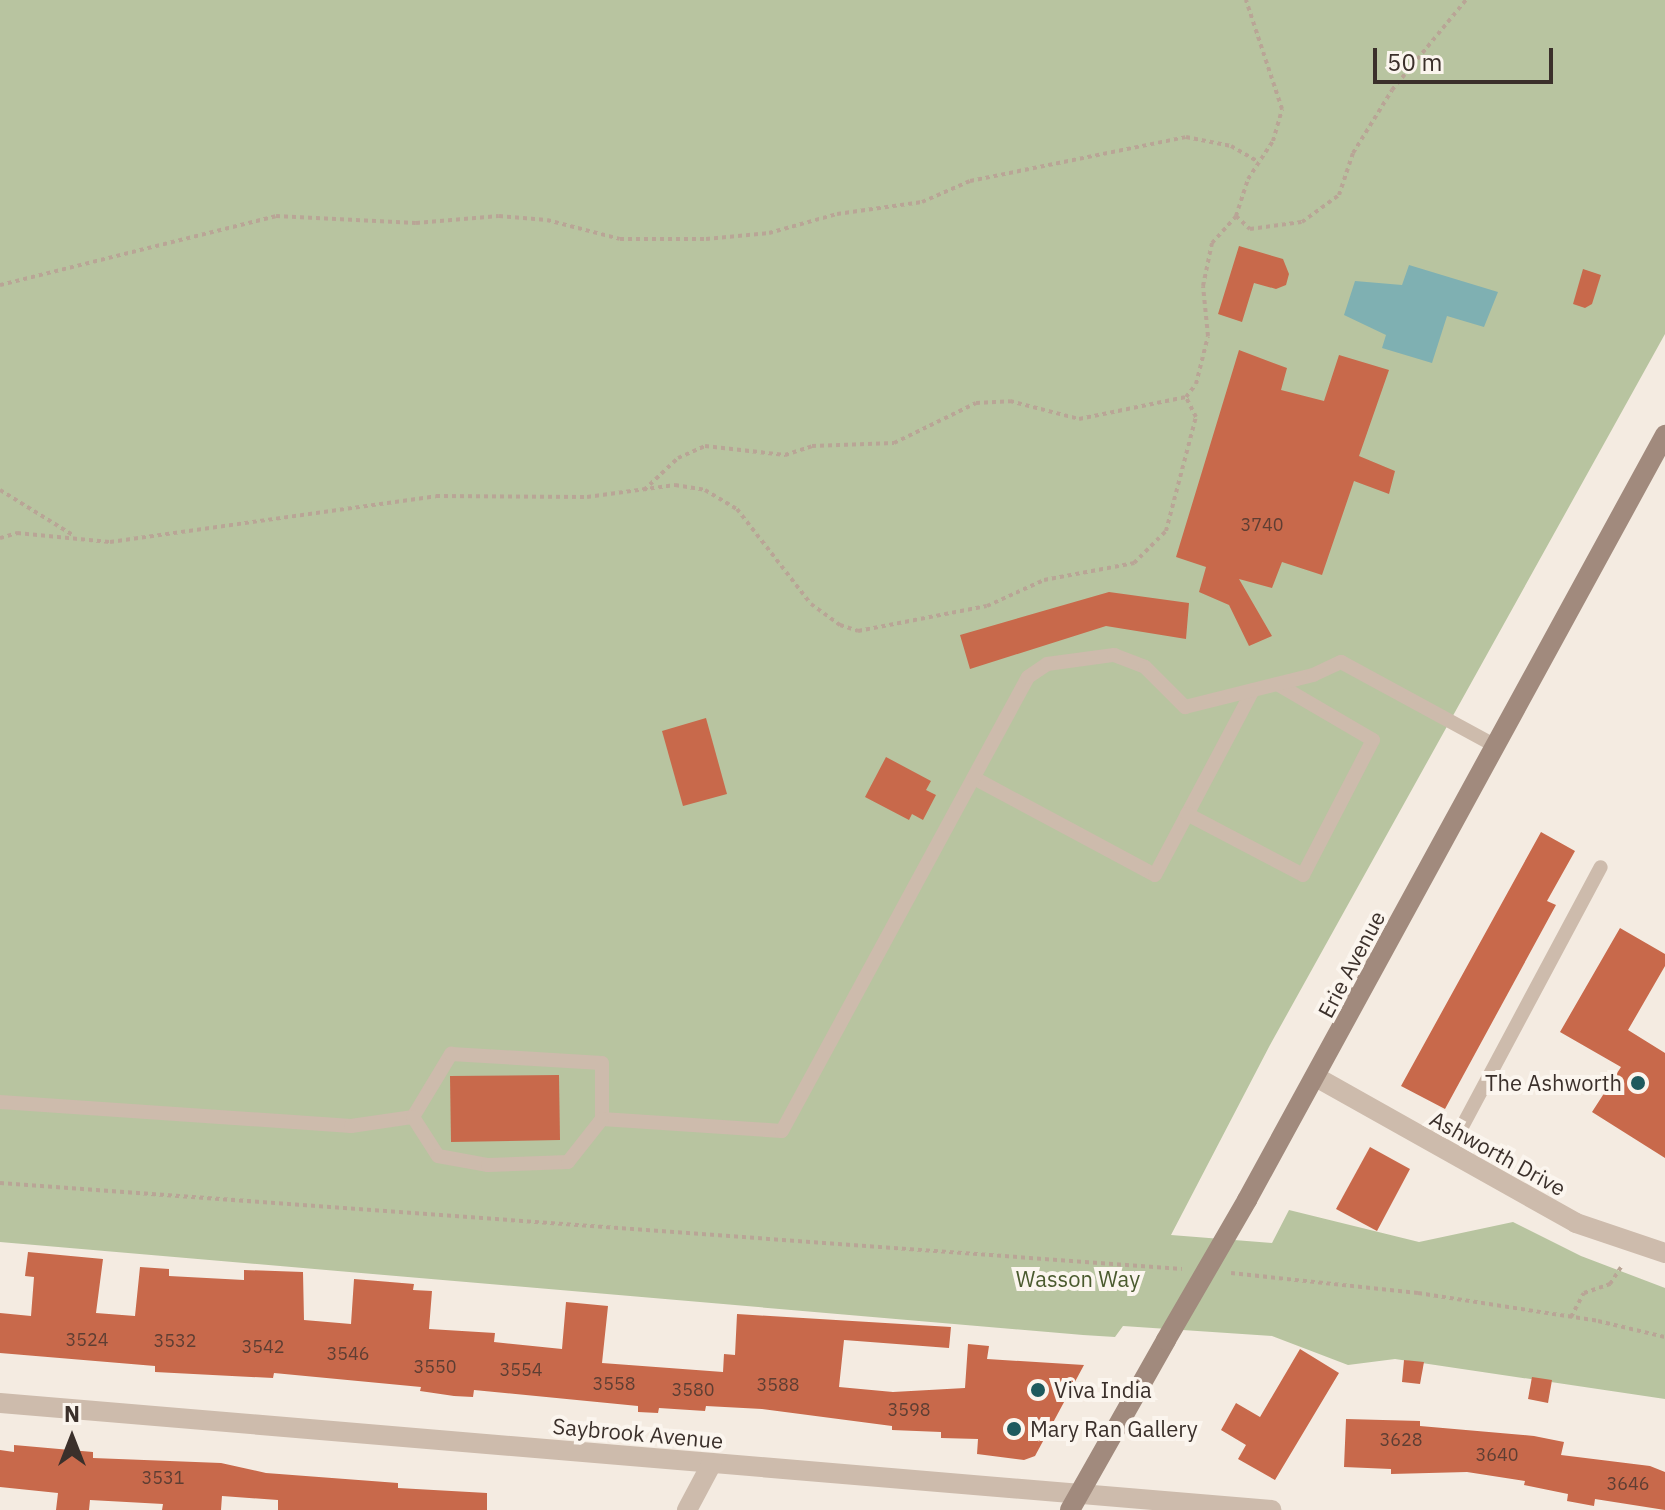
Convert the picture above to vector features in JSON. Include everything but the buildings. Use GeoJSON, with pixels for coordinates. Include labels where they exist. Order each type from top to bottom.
{"type":"FeatureCollection","features":[{"type":"Feature","properties":{"kind":"street","name":"Erie Avenue"},"geometry":{"type":"LineString","coordinates":[[1074,1501],[1316,1077],[1665,435]]}},
{"type":"Feature","properties":{"kind":"street","name":"Ashworth Drive"},"geometry":{"type":"LineString","coordinates":[[1316,1077],[1576,1223],[1665,1253]]}},
{"type":"Feature","properties":{"kind":"street","name":"Saybrook Avenue"},"geometry":{"type":"LineString","coordinates":[[0,1403],[712,1463],[1074,1501],[1272,1510]]}},
{"type":"Feature","properties":{"kind":"street"},"geometry":{"type":"LineString","coordinates":[[687,1510],[712,1463]]}},
{"type":"Feature","properties":{"kind":"lane"},"geometry":{"type":"LineString","coordinates":[[602,1119],[782,1131],[1028,677],[1047,664],[1114,655],[1145,667],[1185,707],[1277,684],[1341,662],[1496,746]]}},
{"type":"Feature","properties":{"kind":"lane"},"geometry":{"type":"LineString","coordinates":[[1187,814],[1303,875],[1373,740],[1277,684]]}},
{"type":"Feature","properties":{"kind":"lane"},"geometry":{"type":"LineString","coordinates":[[974,778],[1155,875],[1253,690]]}},
{"type":"Feature","properties":{"kind":"lane"},"geometry":{"type":"LineString","coordinates":[[1448,1153],[1601,867]]}},
{"type":"Feature","properties":{"kind":"lane"},"geometry":{"type":"LineString","coordinates":[[451,1054],[602,1063],[602,1119],[568,1162],[488,1165],[438,1156],[413,1117],[451,1054]]}},
{"type":"Feature","properties":{"kind":"lane"},"geometry":{"type":"LineString","coordinates":[[0,1102],[351,1126],[413,1117]]}},
{"type":"Feature","properties":{"kind":"path"},"geometry":{"type":"LineString","coordinates":[[643,491],[678,458],[705,446],[785,455],[812,446],[894,443],[976,403],[1010,401],[1079,419],[1186,397],[1196,384],[1208,336],[1203,286],[1212,243],[1236,216],[1259,162],[1273,141],[1282,109],[1246,0]]}},
{"type":"Feature","properties":{"kind":"path"},"geometry":{"type":"LineString","coordinates":[[1236,216],[1250,229],[1302,222],[1339,195],[1353,153],[1392,90],[1466,0]]}},
{"type":"Feature","properties":{"kind":"path"},"geometry":{"type":"LineString","coordinates":[[0,285],[276,216],[416,223],[499,216],[547,220],[620,239],[706,239],[769,233],[837,214],[922,202],[970,181],[1186,137],[1231,146],[1259,162]]}},
{"type":"Feature","properties":{"kind":"path"},"geometry":{"type":"LineString","coordinates":[[0,538],[17,533],[110,542],[200,532],[436,496],[587,497],[675,485],[705,490],[737,509],[811,604],[840,625],[858,631],[987,606],[1044,580],[1134,563],[1166,531],[1196,417],[1186,397]]}},
{"type":"Feature","properties":{"kind":"path"},"geometry":{"type":"LineString","coordinates":[[0,490],[75,537]]}},
{"type":"Feature","properties":{"kind":"path"},"geometry":{"type":"LineString","coordinates":[[0,1183],[1198,1271]]}},
{"type":"Feature","properties":{"kind":"path"},"geometry":{"type":"LineString","coordinates":[[1571,1317],[1584,1293],[1610,1284],[1621,1267]]}},
{"type":"Feature","properties":{"kind":"path"},"geometry":{"type":"LineString","coordinates":[[1228,1273],[1418,1293],[1571,1317],[1665,1337]]}},
{"type":"Feature","properties":{"kind":"green space","name":"Wasson Way"},"geometry":{"type":"Polygon","coordinates":[[[0,0],[1665,0],[1665,334],[1270,1045],[1171,1235],[1272,1243],[1289,1210],[1419,1242],[1513,1222],[1581,1256],[1665,1288],[1665,1399],[1395,1359],[1348,1365],[1272,1336],[1123,1326],[1115,1337],[1083,1335],[0,1242],[0,0]]]}},
{"type":"Feature","properties":{"kind":"water"},"geometry":{"type":"Polygon","coordinates":[[[1409,265],[1498,292],[1484,327],[1447,316],[1432,363],[1382,348],[1386,335],[1344,315],[1355,281],[1402,285],[1409,265]]]}},
{"type":"Feature","properties":{"kind":"place","name":"The Ashworth"},"geometry":{"type":"Point","coordinates":[1638,1083]}},
{"type":"Feature","properties":{"kind":"place","name":"Viva India"},"geometry":{"type":"Point","coordinates":[1038,1390]}},
{"type":"Feature","properties":{"kind":"place","name":"Mary Ran Gallery"},"geometry":{"type":"Point","coordinates":[1014,1429]}}]}
